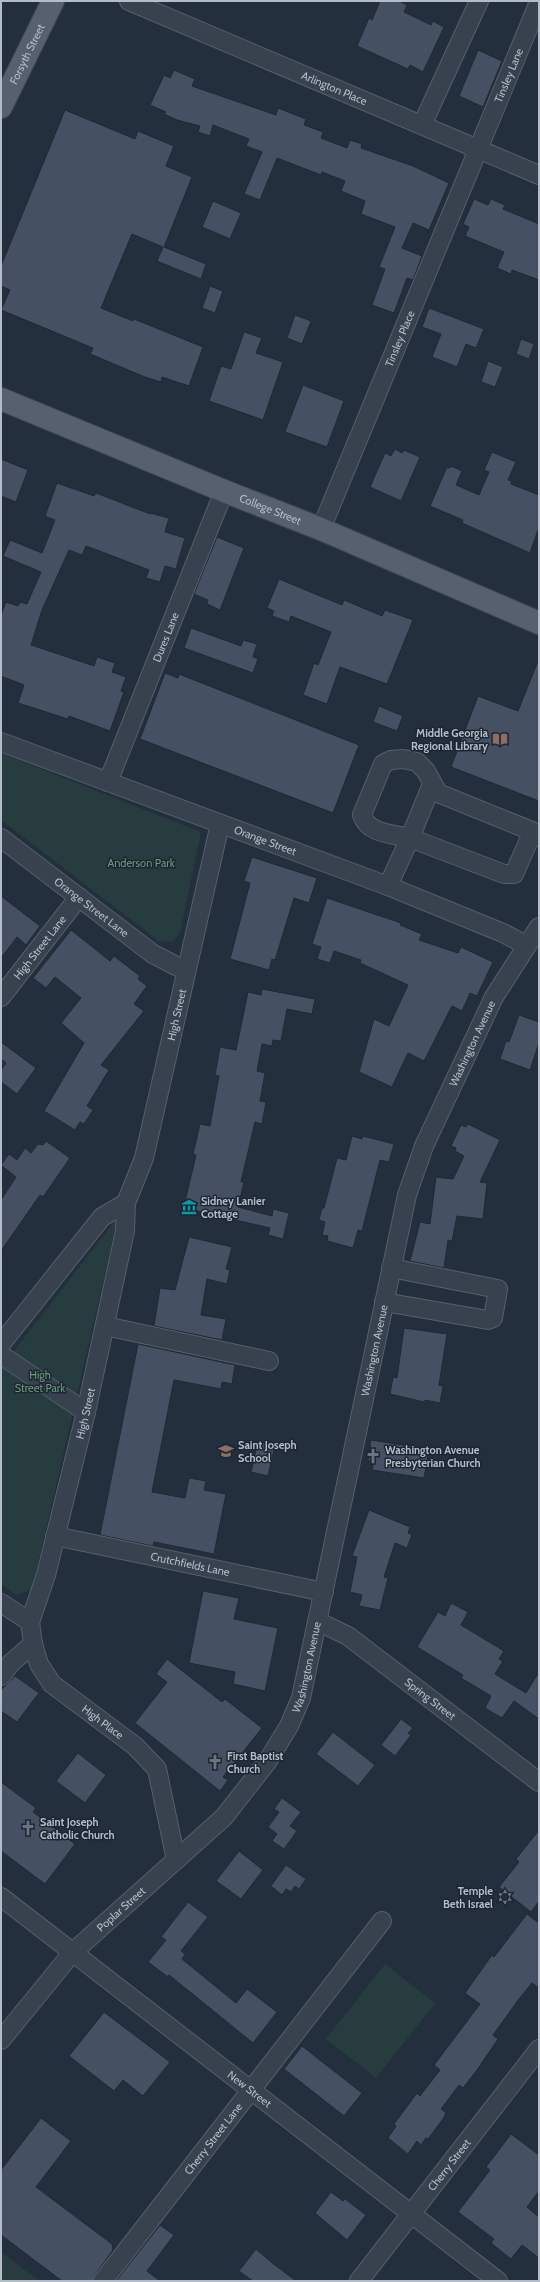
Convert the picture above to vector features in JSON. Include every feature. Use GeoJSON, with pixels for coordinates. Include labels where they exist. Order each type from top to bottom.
{"type":"FeatureCollection","features":[{"type":"Feature","properties":{"kind":"main road","name":"Forsyth Street"},"geometry":{"type":"LineString","coordinates":[[1,107],[53,1]]}},
{"type":"Feature","properties":{"kind":"main road","name":"College Street"},"geometry":{"type":"LineString","coordinates":[[1,399],[224,491],[321,529],[539,623]]}},
{"type":"Feature","properties":{"kind":"street","name":"Arlington Place"},"geometry":{"type":"LineString","coordinates":[[129,1],[539,175]]}},
{"type":"Feature","properties":{"kind":"street"},"geometry":{"type":"LineString","coordinates":[[422,125],[479,1]]}},
{"type":"Feature","properties":{"kind":"street","name":"Tinsley Lane"},"geometry":{"type":"LineString","coordinates":[[477,149],[539,2]]}},
{"type":"Feature","properties":{"kind":"street","name":"Tinsley Place"},"geometry":{"type":"LineString","coordinates":[[321,529],[477,149]]}},
{"type":"Feature","properties":{"kind":"street","name":"Dures Lane"},"geometry":{"type":"LineString","coordinates":[[108,782],[224,491]]}},
{"type":"Feature","properties":{"kind":"street","name":"Orange Street"},"geometry":{"type":"LineString","coordinates":[[1,742],[388,886],[504,933],[526,945]]}},
{"type":"Feature","properties":{"kind":"street"},"geometry":{"type":"LineString","coordinates":[[403,758],[417,762],[426,771],[438,793],[539,834],[529,840],[514,874],[504,874],[410,838],[376,831],[364,822],[362,815],[383,764],[391,760],[403,758]]}},
{"type":"Feature","properties":{"kind":"street"},"geometry":{"type":"LineString","coordinates":[[388,886],[432,784]]}},
{"type":"Feature","properties":{"kind":"street","name":"High Street"},"geometry":{"type":"LineString","coordinates":[[30,1622],[46,1575],[86,1412],[125,1231],[126,1203],[144,1158],[220,824]]}},
{"type":"Feature","properties":{"kind":"street","name":"Orange Street Lane"},"geometry":{"type":"LineString","coordinates":[[1,838],[153,954],[186,971]]}},
{"type":"Feature","properties":{"kind":"street","name":"High Street Lane"},"geometry":{"type":"LineString","coordinates":[[1,997],[79,897]]}},
{"type":"Feature","properties":{"kind":"street","name":"Washington Avenue"},"geometry":{"type":"LineString","coordinates":[[249,1786],[271,1756],[289,1726],[301,1698],[407,1195],[424,1146],[494,997],[526,945],[539,927]]}},
{"type":"Feature","properties":{"kind":"street"},"geometry":{"type":"LineString","coordinates":[[1,1344],[102,1217],[126,1203]]}},
{"type":"Feature","properties":{"kind":"street"},"geometry":{"type":"LineString","coordinates":[[384,1302],[488,1320],[494,1318],[498,1289],[391,1268]]}},
{"type":"Feature","properties":{"kind":"street"},"geometry":{"type":"LineString","coordinates":[[105,1326],[270,1361]]}},
{"type":"Feature","properties":{"kind":"street"},"geometry":{"type":"LineString","coordinates":[[1,1355],[86,1412]]}},
{"type":"Feature","properties":{"kind":"street","name":"Crutchfields Lane"},"geometry":{"type":"LineString","coordinates":[[56,1536],[324,1592]]}},
{"type":"Feature","properties":{"kind":"street"},"geometry":{"type":"LineString","coordinates":[[1,1603],[30,1622]]}},
{"type":"Feature","properties":{"kind":"street","name":"Spring Street"},"geometry":{"type":"LineString","coordinates":[[317,1621],[348,1636],[539,1782]]}},
{"type":"Feature","properties":{"kind":"street","name":"High Place"},"geometry":{"type":"LineString","coordinates":[[30,1622],[38,1664],[52,1684],[135,1746],[157,1769],[176,1860]]}},
{"type":"Feature","properties":{"kind":"street"},"geometry":{"type":"LineString","coordinates":[[1,1676],[11,1663],[33,1644]]}},
{"type":"Feature","properties":{"kind":"street","name":"Poplar Street"},"geometry":{"type":"LineString","coordinates":[[1,2040],[72,1953],[224,1817],[249,1786]]}},
{"type":"Feature","properties":{"kind":"street","name":"New Street"},"geometry":{"type":"LineString","coordinates":[[1,1897],[498,2281]]}},
{"type":"Feature","properties":{"kind":"street","name":"Cherry Street Lane"},"geometry":{"type":"LineString","coordinates":[[103,2281],[382,1921]]}},
{"type":"Feature","properties":{"kind":"street","name":"Cherry Street"},"geometry":{"type":"LineString","coordinates":[[359,2281],[538,2053]]}},
{"type":"Feature","properties":{"kind":"green space","name":"Anderson Park"},"geometry":{"type":"Polygon","coordinates":[[[1,753],[201,832],[180,933],[173,941],[160,942],[1,820],[1,753]]]}},
{"type":"Feature","properties":{"kind":"green space","name":"High Street Park"},"geometry":{"type":"Polygon","coordinates":[[[118,1217],[32,1590],[16,1595],[1,1584],[1,1368],[118,1217]]]}},
{"type":"Feature","properties":{"kind":"green space"},"geometry":{"type":"Polygon","coordinates":[[[385,1964],[435,2003],[376,2078],[326,2039],[385,1964]]]}},
{"type":"Feature","properties":{"kind":"green space"},"geometry":{"type":"Polygon","coordinates":[[[1,2252],[39,2281],[1,2281],[1,2252]]]}},
{"type":"Feature","properties":{"kind":"building"},"geometry":{"type":"Polygon","coordinates":[[[380,1],[399,1],[407,5],[404,12],[431,25],[433,21],[444,27],[423,72],[410,65],[408,69],[357,46],[369,18],[372,20],[380,1]]]}},
{"type":"Feature","properties":{"kind":"building"},"geometry":{"type":"Polygon","coordinates":[[[478,50],[502,61],[483,107],[459,96],[478,50]]]}},
{"type":"Feature","properties":{"kind":"building"},"geometry":{"type":"Polygon","coordinates":[[[174,70],[195,79],[192,86],[276,115],[278,108],[306,119],[304,125],[323,132],[321,138],[347,148],[350,140],[362,144],[361,148],[413,166],[449,183],[429,230],[413,223],[402,248],[422,256],[413,280],[407,278],[394,313],[372,305],[385,269],[379,267],[395,227],[361,214],[365,201],[341,191],[345,181],[322,172],[321,175],[277,158],[260,200],[244,194],[262,152],[246,146],[249,139],[213,125],[210,136],[198,132],[200,126],[177,120],[164,114],[166,112],[150,105],[164,75],[170,78],[174,70]]]}},
{"type":"Feature","properties":{"kind":"building"},"geometry":{"type":"Polygon","coordinates":[[[65,110],[135,139],[138,131],[174,146],[166,166],[192,177],[164,247],[206,264],[201,279],[157,261],[163,247],[132,234],[101,308],[133,321],[134,319],[203,347],[189,386],[162,377],[161,382],[145,377],[90,354],[93,348],[1,310],[10,290],[1,286],[1,266],[65,110]]]}},
{"type":"Feature","properties":{"kind":"building"},"geometry":{"type":"Polygon","coordinates":[[[474,199],[488,205],[491,199],[505,205],[503,209],[539,224],[539,280],[512,270],[511,274],[497,268],[504,252],[465,236],[469,227],[463,224],[474,199]]]}},
{"type":"Feature","properties":{"kind":"building"},"geometry":{"type":"Polygon","coordinates":[[[213,201],[241,213],[230,239],[202,227],[213,201]]]}},
{"type":"Feature","properties":{"kind":"building"},"geometry":{"type":"Polygon","coordinates":[[[210,286],[223,291],[215,313],[202,308],[210,286]]]}},
{"type":"Feature","properties":{"kind":"building"},"geometry":{"type":"Polygon","coordinates":[[[429,308],[484,329],[476,348],[466,344],[457,367],[432,357],[441,334],[422,327],[429,308]]]}},
{"type":"Feature","properties":{"kind":"building"},"geometry":{"type":"Polygon","coordinates":[[[295,315],[311,321],[302,344],[287,338],[295,315]]]}},
{"type":"Feature","properties":{"kind":"building"},"geometry":{"type":"Polygon","coordinates":[[[244,332],[262,338],[256,353],[283,362],[263,420],[209,401],[221,366],[231,369],[244,332]]]}},
{"type":"Feature","properties":{"kind":"building"},"geometry":{"type":"Polygon","coordinates":[[[521,339],[534,344],[529,359],[516,354],[521,339]]]}},
{"type":"Feature","properties":{"kind":"building"},"geometry":{"type":"Polygon","coordinates":[[[488,361],[503,367],[495,387],[481,382],[488,361]]]}},
{"type":"Feature","properties":{"kind":"building"},"geometry":{"type":"Polygon","coordinates":[[[303,385],[344,401],[327,447],[285,432],[303,385]]]}},
{"type":"Feature","properties":{"kind":"building"},"geometry":{"type":"Polygon","coordinates":[[[395,449],[402,453],[404,450],[420,457],[401,501],[370,487],[385,453],[391,456],[395,449]]]}},
{"type":"Feature","properties":{"kind":"building"},"geometry":{"type":"Polygon","coordinates":[[[492,452],[516,462],[508,480],[512,481],[511,484],[539,495],[539,527],[530,553],[462,523],[463,520],[430,506],[447,467],[450,468],[451,466],[462,471],[456,485],[479,495],[489,472],[484,470],[492,452]]]}},
{"type":"Feature","properties":{"kind":"building"},"geometry":{"type":"Polygon","coordinates":[[[1,459],[28,470],[16,502],[1,496],[1,459]]]}},
{"type":"Feature","properties":{"kind":"building"},"geometry":{"type":"Polygon","coordinates":[[[57,483],[94,496],[96,493],[150,514],[169,518],[165,532],[185,538],[176,569],[165,566],[160,582],[146,578],[149,570],[86,546],[82,555],[69,550],[42,610],[31,645],[94,666],[97,657],[115,663],[112,672],[126,677],[121,691],[124,692],[110,731],[69,716],[68,719],[18,703],[24,685],[1,676],[1,615],[6,602],[18,606],[20,602],[27,604],[41,572],[3,556],[10,540],[42,553],[55,520],[45,516],[57,483]]]}},
{"type":"Feature","properties":{"kind":"building"},"geometry":{"type":"Polygon","coordinates":[[[217,537],[244,548],[220,610],[207,604],[208,600],[194,594],[217,537]]]}},
{"type":"Feature","properties":{"kind":"building"},"geometry":{"type":"Polygon","coordinates":[[[279,579],[342,605],[344,600],[382,616],[385,610],[413,620],[387,684],[340,667],[327,704],[303,695],[314,663],[318,665],[331,632],[291,616],[289,622],[272,616],[274,611],[267,608],[279,579]]]}},
{"type":"Feature","properties":{"kind":"building"},"geometry":{"type":"Polygon","coordinates":[[[191,628],[241,646],[243,640],[257,644],[253,657],[258,659],[253,673],[184,648],[191,628]]]}},
{"type":"Feature","properties":{"kind":"building","name":"Middle Georgia Regional Library"},"geometry":{"type":"Polygon","coordinates":[[[538,661],[539,801],[451,767],[478,696],[518,711],[538,661]]]}},
{"type":"Feature","properties":{"kind":"building"},"geometry":{"type":"Polygon","coordinates":[[[165,673],[178,678],[179,674],[359,745],[333,813],[140,739],[165,673]]]}},
{"type":"Feature","properties":{"kind":"building"},"geometry":{"type":"Polygon","coordinates":[[[379,706],[403,716],[397,731],[373,722],[379,706]]]}},
{"type":"Feature","properties":{"kind":"building"},"geometry":{"type":"Polygon","coordinates":[[[252,857],[317,878],[309,903],[294,898],[275,960],[272,959],[269,970],[230,959],[250,883],[244,881],[252,857]]]}},
{"type":"Feature","properties":{"kind":"building"},"geometry":{"type":"Polygon","coordinates":[[[1,896],[40,926],[26,945],[17,937],[1,958],[1,896]]]}},
{"type":"Feature","properties":{"kind":"building"},"geometry":{"type":"Polygon","coordinates":[[[327,898],[401,923],[400,925],[422,934],[419,940],[458,953],[461,947],[493,962],[477,996],[470,993],[462,1011],[452,1006],[424,1061],[408,1053],[392,1087],[359,1072],[374,1019],[389,1026],[408,985],[360,963],[361,960],[334,951],[330,963],[317,959],[321,947],[312,944],[327,898]]]}},
{"type":"Feature","properties":{"kind":"building"},"geometry":{"type":"Polygon","coordinates":[[[71,930],[110,961],[114,956],[140,976],[138,979],[147,986],[134,1004],[144,1011],[101,1065],[109,1070],[87,1106],[93,1110],[84,1124],[80,1122],[75,1130],[44,1111],[84,1043],[61,1023],[81,998],[55,977],[46,988],[33,978],[71,930]]]}},
{"type":"Feature","properties":{"kind":"building"},"geometry":{"type":"Polygon","coordinates":[[[262,989],[315,999],[312,1014],[287,1009],[281,1041],[273,1040],[272,1046],[262,1044],[257,1071],[265,1073],[260,1101],[266,1102],[262,1124],[255,1122],[241,1182],[244,1182],[238,1207],[272,1216],[273,1209],[289,1213],[283,1239],[268,1235],[270,1228],[192,1210],[192,1207],[184,1206],[196,1155],[193,1154],[200,1124],[210,1126],[219,1076],[215,1075],[220,1047],[236,1050],[248,992],[261,995],[262,989]]]}},
{"type":"Feature","properties":{"kind":"building"},"geometry":{"type":"Polygon","coordinates":[[[519,1015],[539,1022],[539,1043],[530,1070],[500,1059],[506,1041],[509,1042],[519,1015]]]}},
{"type":"Feature","properties":{"kind":"building"},"geometry":{"type":"Polygon","coordinates":[[[1,1042],[36,1068],[17,1094],[1,1082],[1,1070],[6,1063],[1,1059],[1,1042]]]}},
{"type":"Feature","properties":{"kind":"building"},"geometry":{"type":"Polygon","coordinates":[[[468,1124],[500,1140],[480,1182],[487,1183],[483,1219],[457,1216],[452,1241],[448,1240],[444,1268],[410,1261],[420,1222],[430,1224],[436,1177],[453,1179],[464,1156],[455,1151],[456,1148],[451,1146],[461,1125],[466,1127],[468,1124]]]}},
{"type":"Feature","properties":{"kind":"building"},"geometry":{"type":"Polygon","coordinates":[[[352,1136],[362,1139],[363,1136],[394,1144],[389,1162],[380,1160],[362,1231],[358,1230],[353,1248],[327,1241],[328,1236],[322,1235],[325,1222],[319,1220],[322,1208],[324,1208],[337,1158],[346,1160],[352,1136]]]}},
{"type":"Feature","properties":{"kind":"building"},"geometry":{"type":"Polygon","coordinates":[[[46,1141],[70,1158],[43,1197],[40,1195],[1,1251],[1,1200],[16,1177],[1,1165],[9,1154],[17,1160],[25,1148],[31,1153],[38,1144],[43,1145],[46,1141]]]}},
{"type":"Feature","properties":{"kind":"building"},"geometry":{"type":"Polygon","coordinates":[[[189,1237],[232,1247],[226,1269],[230,1270],[227,1284],[207,1279],[201,1315],[226,1319],[222,1340],[154,1326],[160,1288],[175,1290],[189,1237]]]}},
{"type":"Feature","properties":{"kind":"building"},"geometry":{"type":"Polygon","coordinates":[[[404,1328],[447,1334],[439,1385],[443,1386],[440,1403],[425,1400],[424,1402],[390,1394],[393,1377],[397,1378],[404,1328]]]}},
{"type":"Feature","properties":{"kind":"building"},"geometry":{"type":"Polygon","coordinates":[[[138,1344],[235,1365],[232,1384],[222,1382],[221,1389],[174,1380],[152,1492],[185,1498],[189,1478],[206,1481],[204,1490],[226,1494],[214,1554],[154,1542],[153,1546],[100,1535],[138,1344]]]}},
{"type":"Feature","properties":{"kind":"building"},"geometry":{"type":"Polygon","coordinates":[[[371,1440],[429,1449],[424,1478],[372,1470],[374,1462],[368,1461],[371,1440]]]}},
{"type":"Feature","properties":{"kind":"building"},"geometry":{"type":"Polygon","coordinates":[[[258,1441],[275,1445],[268,1476],[251,1472],[258,1441]]]}},
{"type":"Feature","properties":{"kind":"building"},"geometry":{"type":"Polygon","coordinates":[[[369,1510],[410,1527],[408,1533],[412,1535],[407,1548],[395,1543],[384,1577],[388,1578],[380,1610],[359,1606],[362,1595],[350,1592],[357,1557],[352,1556],[369,1510]]]}},
{"type":"Feature","properties":{"kind":"building"},"geometry":{"type":"Polygon","coordinates":[[[203,1591],[239,1598],[234,1619],[278,1628],[265,1691],[233,1684],[235,1672],[189,1663],[203,1591]]]}},
{"type":"Feature","properties":{"kind":"building"},"geometry":{"type":"Polygon","coordinates":[[[451,1603],[468,1612],[461,1625],[504,1651],[499,1659],[503,1661],[495,1674],[526,1693],[539,1672],[539,1719],[514,1701],[502,1718],[485,1708],[491,1696],[461,1678],[463,1675],[417,1647],[438,1612],[445,1616],[451,1603]]]}},
{"type":"Feature","properties":{"kind":"building"},"geometry":{"type":"Polygon","coordinates":[[[167,1659],[222,1702],[225,1699],[262,1728],[223,1777],[228,1780],[220,1791],[135,1723],[167,1682],[156,1674],[167,1659]]]}},
{"type":"Feature","properties":{"kind":"building"},"geometry":{"type":"Polygon","coordinates":[[[15,1676],[39,1693],[17,1722],[1,1711],[1,1690],[15,1676]]]}},
{"type":"Feature","properties":{"kind":"building"},"geometry":{"type":"Polygon","coordinates":[[[401,1719],[413,1728],[408,1733],[411,1735],[395,1756],[381,1745],[401,1719]]]}},
{"type":"Feature","properties":{"kind":"building"},"geometry":{"type":"Polygon","coordinates":[[[333,1732],[375,1765],[358,1786],[316,1754],[333,1732]]]}},
{"type":"Feature","properties":{"kind":"building"},"geometry":{"type":"Polygon","coordinates":[[[78,1753],[106,1775],[85,1803],[56,1781],[78,1753]]]}},
{"type":"Feature","properties":{"kind":"building","name":"Saint Joseph Catholic Church"},"geometry":{"type":"Polygon","coordinates":[[[1,1782],[36,1808],[33,1812],[75,1844],[45,1884],[1,1851],[1,1782]]]}},
{"type":"Feature","properties":{"kind":"building"},"geometry":{"type":"Polygon","coordinates":[[[282,1798],[301,1812],[290,1826],[297,1831],[284,1849],[272,1841],[277,1834],[268,1827],[279,1812],[274,1809],[282,1798]]]}},
{"type":"Feature","properties":{"kind":"building"},"geometry":{"type":"Polygon","coordinates":[[[539,1830],[539,1901],[531,1912],[499,1887],[519,1862],[516,1859],[539,1830]]]}},
{"type":"Feature","properties":{"kind":"building"},"geometry":{"type":"Polygon","coordinates":[[[239,1851],[263,1870],[241,1899],[216,1881],[239,1851]]]}},
{"type":"Feature","properties":{"kind":"building"},"geometry":{"type":"Polygon","coordinates":[[[286,1865],[306,1879],[299,1889],[295,1886],[291,1892],[286,1889],[282,1895],[271,1886],[286,1865]]]}},
{"type":"Feature","properties":{"kind":"building"},"geometry":{"type":"Polygon","coordinates":[[[188,1902],[208,1917],[181,1951],[185,1954],[182,1959],[236,2003],[247,1989],[277,2012],[253,2043],[169,1975],[168,1977],[148,1962],[166,1940],[161,1937],[188,1902]]]}},
{"type":"Feature","properties":{"kind":"building"},"geometry":{"type":"Polygon","coordinates":[[[527,1914],[539,1923],[539,1988],[532,1983],[519,1999],[493,2035],[498,2039],[477,2070],[463,2088],[459,2085],[441,2109],[446,2113],[443,2119],[428,2139],[426,2138],[421,2145],[417,2141],[408,2154],[388,2138],[396,2126],[394,2124],[417,2093],[420,2096],[440,2070],[434,2065],[480,2004],[465,1993],[492,1955],[494,1957],[527,1914]]]}},
{"type":"Feature","properties":{"kind":"building"},"geometry":{"type":"Polygon","coordinates":[[[104,2012],[170,2062],[143,2096],[123,2080],[114,2091],[69,2056],[104,2012]]]}},
{"type":"Feature","properties":{"kind":"building"},"geometry":{"type":"Polygon","coordinates":[[[302,2046],[362,2093],[344,2116],[284,2069],[302,2046]]]}},
{"type":"Feature","properties":{"kind":"building"},"geometry":{"type":"Polygon","coordinates":[[[41,2118],[71,2141],[36,2187],[112,2244],[113,2250],[95,2275],[93,2281],[62,2281],[1,2235],[1,2170],[41,2118]]]}},
{"type":"Feature","properties":{"kind":"building"},"geometry":{"type":"Polygon","coordinates":[[[511,2134],[539,2155],[539,2191],[527,2207],[539,2217],[539,2258],[522,2245],[511,2259],[491,2243],[494,2239],[458,2212],[490,2170],[486,2167],[511,2134]]]}},
{"type":"Feature","properties":{"kind":"building"},"geometry":{"type":"Polygon","coordinates":[[[331,2192],[343,2201],[345,2199],[366,2215],[347,2240],[315,2213],[331,2192]]]}},
{"type":"Feature","properties":{"kind":"building"},"geometry":{"type":"Polygon","coordinates":[[[160,2225],[174,2235],[147,2271],[160,2281],[116,2281],[160,2225]]]}},
{"type":"Feature","properties":{"kind":"building"},"geometry":{"type":"Polygon","coordinates":[[[256,2249],[296,2281],[253,2281],[239,2271],[256,2249]]]}},
{"type":"Feature","properties":{"kind":"place","name":"Middle Georgia Regional Library"},"geometry":{"type":"Point","coordinates":[500,739]}},
{"type":"Feature","properties":{"kind":"place","name":"Sidney Lanier Cottage"},"geometry":{"type":"Point","coordinates":[189,1207]}},
{"type":"Feature","properties":{"kind":"place","name":"Saint Joseph School"},"geometry":{"type":"Point","coordinates":[226,1451]}},
{"type":"Feature","properties":{"kind":"place","name":"Washington Avenue Presbyterian Church"},"geometry":{"type":"Point","coordinates":[373,1456]}},
{"type":"Feature","properties":{"kind":"place","name":"First Baptist Church"},"geometry":{"type":"Point","coordinates":[215,1762]}},
{"type":"Feature","properties":{"kind":"place","name":"Saint Joseph Catholic Church"},"geometry":{"type":"Point","coordinates":[28,1828]}},
{"type":"Feature","properties":{"kind":"place","name":"Temple Beth Israel"},"geometry":{"type":"Point","coordinates":[505,1897]}}]}
